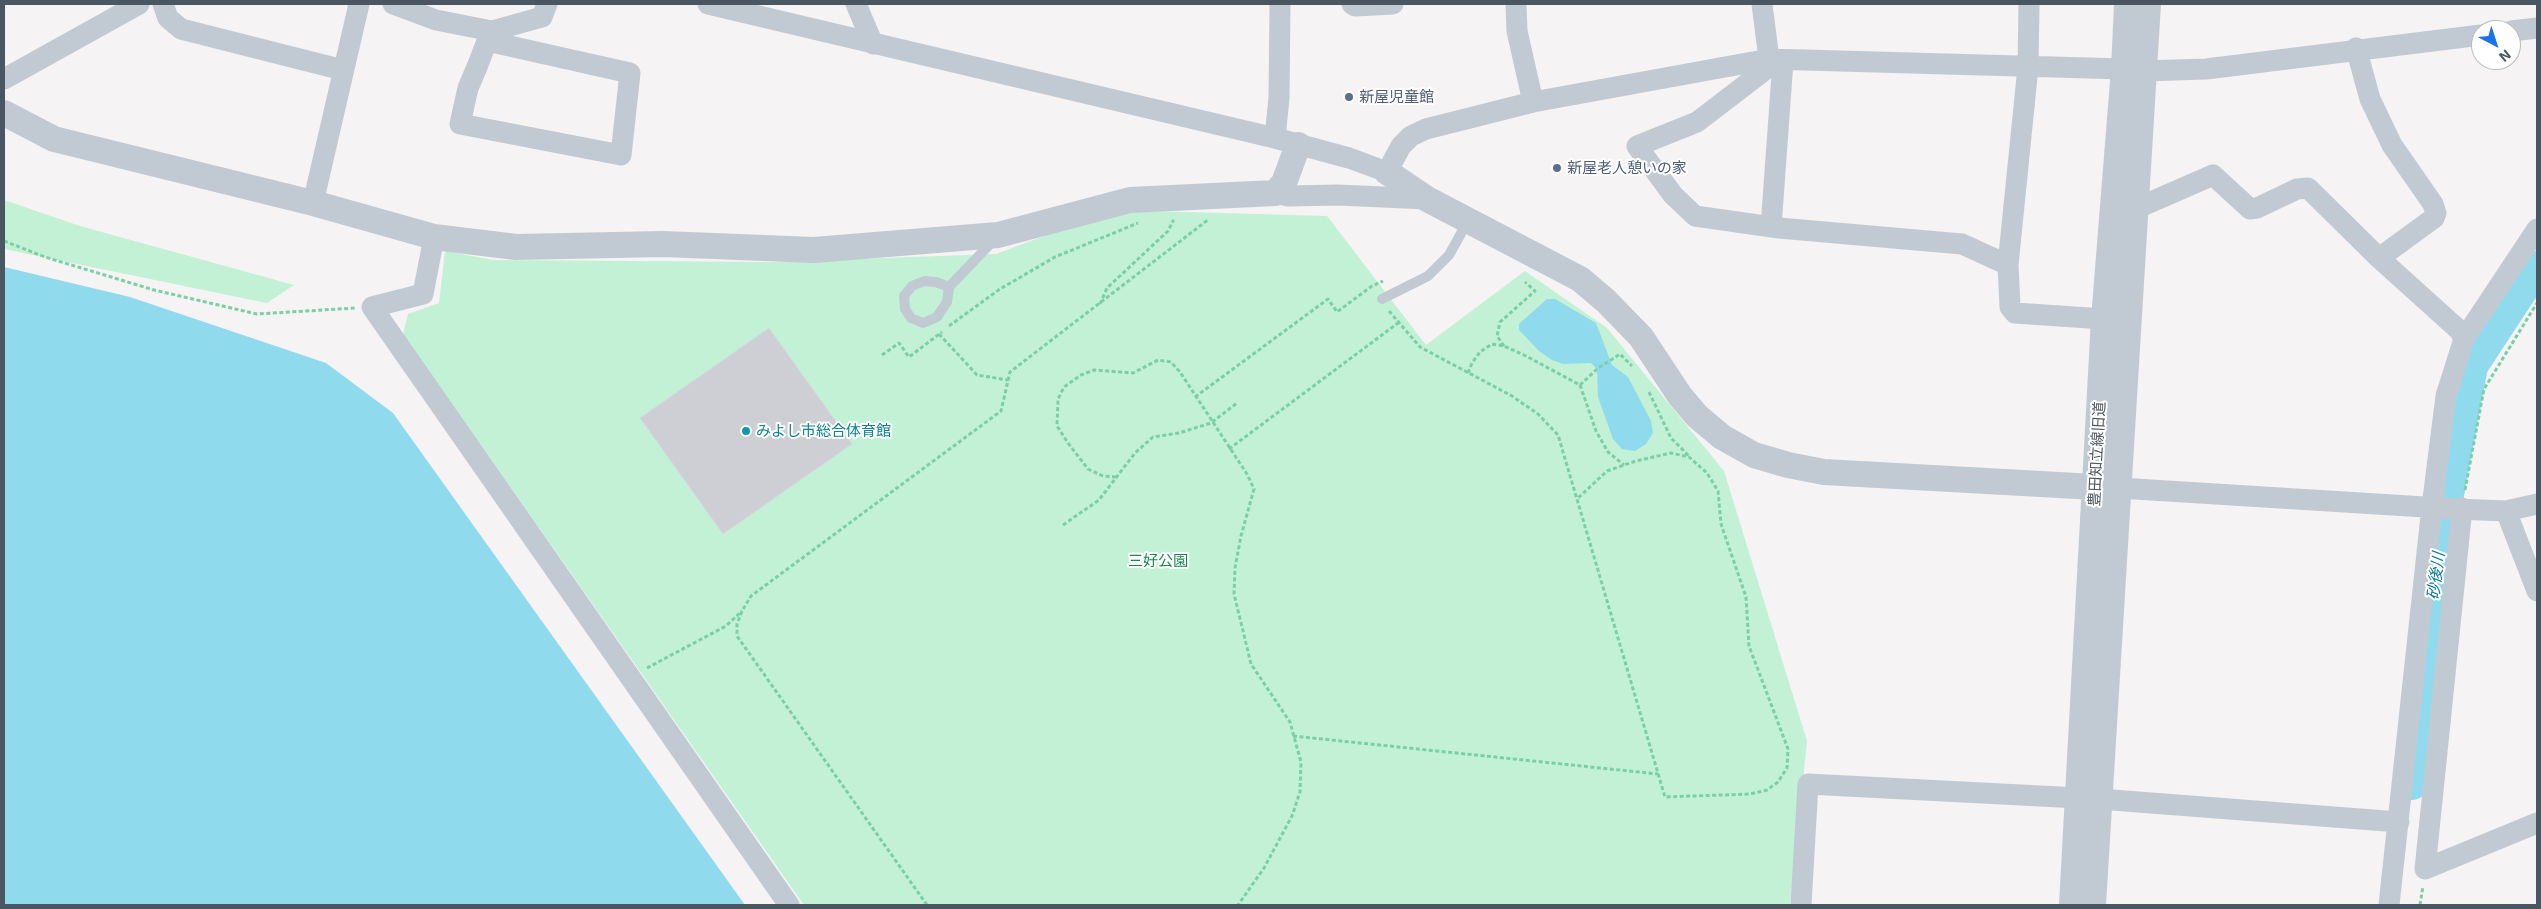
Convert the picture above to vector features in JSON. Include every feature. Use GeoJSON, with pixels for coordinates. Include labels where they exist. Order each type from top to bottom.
{"type":"FeatureCollection","features":[{"type":"Feature","properties":{"kind":"street"},"geometry":{"type":"LineString","coordinates":[[4,79],[139,4]]}},
{"type":"Feature","properties":{"kind":"street"},"geometry":{"type":"LineString","coordinates":[[163,4],[168,18],[181,29],[344,70]]}},
{"type":"Feature","properties":{"kind":"street"},"geometry":{"type":"LineString","coordinates":[[313,204],[359,4]]}},
{"type":"Feature","properties":{"kind":"street"},"geometry":{"type":"LineString","coordinates":[[393,4],[436,20],[489,36],[630,73],[620,155],[460,124],[468,88],[489,36],[542,18],[546,4]]}},
{"type":"Feature","properties":{"kind":"street"},"geometry":{"type":"LineString","coordinates":[[708,4],[1286,141],[1349,158],[1387,172],[1427,199],[1580,279],[1612,307],[1641,337],[1675,390],[1697,416],[1722,437],[1754,455],[1788,465],[1824,472],[2459,509],[2506,511],[2537,504]]}},
{"type":"Feature","properties":{"kind":"street"},"geometry":{"type":"LineString","coordinates":[[856,4],[873,44]]}},
{"type":"Feature","properties":{"kind":"street"},"geometry":{"type":"LineString","coordinates":[[1274,194],[1284,183],[1286,141],[1279,98],[1280,4]]}},
{"type":"Feature","properties":{"kind":"street"},"geometry":{"type":"LineString","coordinates":[[1352,4],[1355,6],[1393,4]]}},
{"type":"Feature","properties":{"kind":"street"},"geometry":{"type":"LineString","coordinates":[[1516,4],[1517,31],[1533,102]]}},
{"type":"Feature","properties":{"kind":"street"},"geometry":{"type":"LineString","coordinates":[[1762,4],[1777,60],[1771,227]]}},
{"type":"Feature","properties":{"kind":"street"},"geometry":{"type":"LineString","coordinates":[[2029,4],[2028,67],[2008,265],[2010,306],[2015,313],[2104,319]]}},
{"type":"Feature","properties":{"kind":"street","name":"豊田知立線旧道"},"geometry":{"type":"LineString","coordinates":[[2093,905],[2089,798],[2107,487],[2136,209],[2134,70],[2127,4]]}},
{"type":"Feature","properties":{"kind":"street","name":"豊田知立線旧道"},"geometry":{"type":"LineString","coordinates":[[2107,487],[2104,319],[2134,70],[2148,4]]}},
{"type":"Feature","properties":{"kind":"street"},"geometry":{"type":"LineString","coordinates":[[2521,30],[2537,28]]}},
{"type":"Feature","properties":{"kind":"street"},"geometry":{"type":"LineString","coordinates":[[1387,172],[1400,146],[1411,136],[1426,129],[1533,102],[1777,60],[2134,70],[2206,69],[2356,48],[2471,36]]}},
{"type":"Feature","properties":{"kind":"street"},"geometry":{"type":"LineString","coordinates":[[2356,48],[2370,98],[2392,145],[2433,204],[2436,213],[2434,218],[2379,258]]}},
{"type":"Feature","properties":{"kind":"street"},"geometry":{"type":"LineString","coordinates":[[1777,60],[1696,122],[1637,146],[1673,195],[1695,216],[1771,227],[1962,244],[2008,265]]}},
{"type":"Feature","properties":{"kind":"street"},"geometry":{"type":"LineString","coordinates":[[4,112],[54,139],[313,204],[434,237],[516,247],[663,244],[814,250],[998,235],[1130,200],[1274,194],[1288,196],[1338,194],[1427,199]]}},
{"type":"Feature","properties":{"kind":"street"},"geometry":{"type":"LineString","coordinates":[[2136,209],[2212,175],[2250,208],[2257,208],[2303,187],[2308,188],[2379,258],[2460,331],[2464,340]]}},
{"type":"Feature","properties":{"kind":"street"},"geometry":{"type":"LineString","coordinates":[[2389,905],[2432,507],[2446,396],[2464,340],[2537,229]]}},
{"type":"Feature","properties":{"kind":"street"},"geometry":{"type":"LineString","coordinates":[[434,237],[423,294],[372,307],[788,905]]}},
{"type":"Feature","properties":{"kind":"street"},"geometry":{"type":"LineString","coordinates":[[2459,509],[2425,869],[2537,822]]}},
{"type":"Feature","properties":{"kind":"street"},"geometry":{"type":"LineString","coordinates":[[2506,511],[2537,591]]}},
{"type":"Feature","properties":{"kind":"street"},"geometry":{"type":"LineString","coordinates":[[1801,905],[1808,784],[2089,798],[2399,822]]}},
{"type":"Feature","properties":{"kind":"street","name":"豊田知立線旧道"},"geometry":{"type":"LineString","coordinates":[[2072,905],[2089,798]]}},
{"type":"Feature","properties":{"kind":"lane"},"geometry":{"type":"LineString","coordinates":[[1382,299],[1428,276],[1449,255],[1468,220]]}},
{"type":"Feature","properties":{"kind":"lane"},"geometry":{"type":"LineString","coordinates":[[949,287],[936,282],[924,281],[912,286],[904,296],[905,309],[912,318],[923,323],[937,317],[947,302],[949,287],[998,235]]}},
{"type":"Feature","properties":{"kind":"path"},"geometry":{"type":"LineString","coordinates":[[1098,306],[1107,288],[1168,231],[1173,221],[1168,216]]}},
{"type":"Feature","properties":{"kind":"path"},"geometry":{"type":"LineString","coordinates":[[927,905],[737,636],[742,611],[751,596],[1001,411],[1010,372],[1211,218]]}},
{"type":"Feature","properties":{"kind":"path"},"geometry":{"type":"LineString","coordinates":[[882,355],[899,342],[909,357],[1000,289],[1055,258],[1127,226],[1144,222]]}},
{"type":"Feature","properties":{"kind":"path"},"geometry":{"type":"LineString","coordinates":[[4,240],[45,258],[145,287],[257,314],[372,307]]}},
{"type":"Feature","properties":{"kind":"path"},"geometry":{"type":"LineString","coordinates":[[1195,396],[1328,299],[1337,312],[1372,286],[1392,279]]}},
{"type":"Feature","properties":{"kind":"path"},"geometry":{"type":"LineString","coordinates":[[1504,346],[1497,336],[1500,322],[1534,291],[1525,282]]}},
{"type":"Feature","properties":{"kind":"path"},"geometry":{"type":"LineString","coordinates":[[1372,286],[1398,323],[1420,347],[1512,396],[1538,414],[1558,435],[1665,797],[1750,794],[1767,790],[1778,782],[1787,768],[1788,749],[1749,646],[1746,597],[1721,524],[1718,491],[1707,473],[1671,438],[1647,388]]}},
{"type":"Feature","properties":{"kind":"path"},"geometry":{"type":"LineString","coordinates":[[2459,509],[2484,389],[2537,303]]}},
{"type":"Feature","properties":{"kind":"path"},"geometry":{"type":"LineString","coordinates":[[1229,449],[1398,323]]}},
{"type":"Feature","properties":{"kind":"path"},"geometry":{"type":"LineString","coordinates":[[939,334],[977,375],[1008,380]]}},
{"type":"Feature","properties":{"kind":"path"},"geometry":{"type":"LineString","coordinates":[[1468,373],[1480,352],[1492,344],[1504,346],[1580,385],[1596,431],[1608,452],[1624,465]]}},
{"type":"Feature","properties":{"kind":"path"},"geometry":{"type":"LineString","coordinates":[[1580,385],[1597,369],[1620,354],[1634,370]]}},
{"type":"Feature","properties":{"kind":"path"},"geometry":{"type":"LineString","coordinates":[[1116,477],[1103,476],[1088,469],[1068,443],[1058,426],[1058,399],[1064,387],[1081,375],[1094,370],[1133,373],[1158,360],[1171,362],[1254,489],[1241,536],[1234,594],[1251,664],[1290,722],[1301,762],[1300,792],[1292,816],[1264,868],[1238,905]]}},
{"type":"Feature","properties":{"kind":"path"},"geometry":{"type":"LineString","coordinates":[[1063,525],[1099,500],[1135,453],[1153,437],[1179,433],[1211,423],[1237,403]]}},
{"type":"Feature","properties":{"kind":"path"},"geometry":{"type":"LineString","coordinates":[[1577,498],[1607,471],[1671,453],[1689,457]]}},
{"type":"Feature","properties":{"kind":"path"},"geometry":{"type":"LineString","coordinates":[[630,677],[726,626],[742,611]]}},
{"type":"Feature","properties":{"kind":"path"},"geometry":{"type":"LineString","coordinates":[[1293,736],[1658,774]]}},
{"type":"Feature","properties":{"kind":"green space"},"geometry":{"type":"Polygon","coordinates":[[[4,200],[80,226],[294,285],[267,303],[4,249],[4,200]]]}},
{"type":"Feature","properties":{"kind":"green space","name":"三好公園"},"geometry":{"type":"Polygon","coordinates":[[[1114,210],[1327,216],[1426,345],[1525,271],[1607,328],[1724,471],[1807,741],[1790,905],[804,905],[403,334],[408,314],[439,303],[445,251],[493,260],[772,262],[996,254],[1114,210]]]}},
{"type":"Feature","properties":{"kind":"water"},"geometry":{"type":"Polygon","coordinates":[[[4,267],[130,297],[326,363],[393,413],[745,905],[4,905],[4,267]]]}},
{"type":"Feature","properties":{"kind":"water"},"geometry":{"type":"Polygon","coordinates":[[[1547,299],[1555,299],[1596,323],[1612,365],[1628,377],[1651,421],[1653,433],[1646,444],[1635,451],[1622,449],[1613,439],[1598,397],[1597,369],[1591,363],[1563,364],[1552,360],[1539,351],[1519,330],[1519,324],[1547,299]]]}},
{"type":"Feature","properties":{"kind":"building","name":"みよし市総合体育館"},"geometry":{"type":"Polygon","coordinates":[[[769,328],[852,444],[723,534],[640,418],[769,328]]]}},
{"type":"Feature","properties":{"kind":"waterway","name":"砂後川"},"geometry":{"type":"LineString","coordinates":[[2412,784],[2441,532],[2472,366],[2537,267]]}},
{"type":"Feature","properties":{"kind":"place","name":"新屋児童館"},"geometry":{"type":"Point","coordinates":[1349,97]}},
{"type":"Feature","properties":{"kind":"place","name":"新屋老人憩いの家"},"geometry":{"type":"Point","coordinates":[1557,168]}},
{"type":"Feature","properties":{"kind":"place","name":"みよし市総合体育館"},"geometry":{"type":"Point","coordinates":[746,431]}}]}
